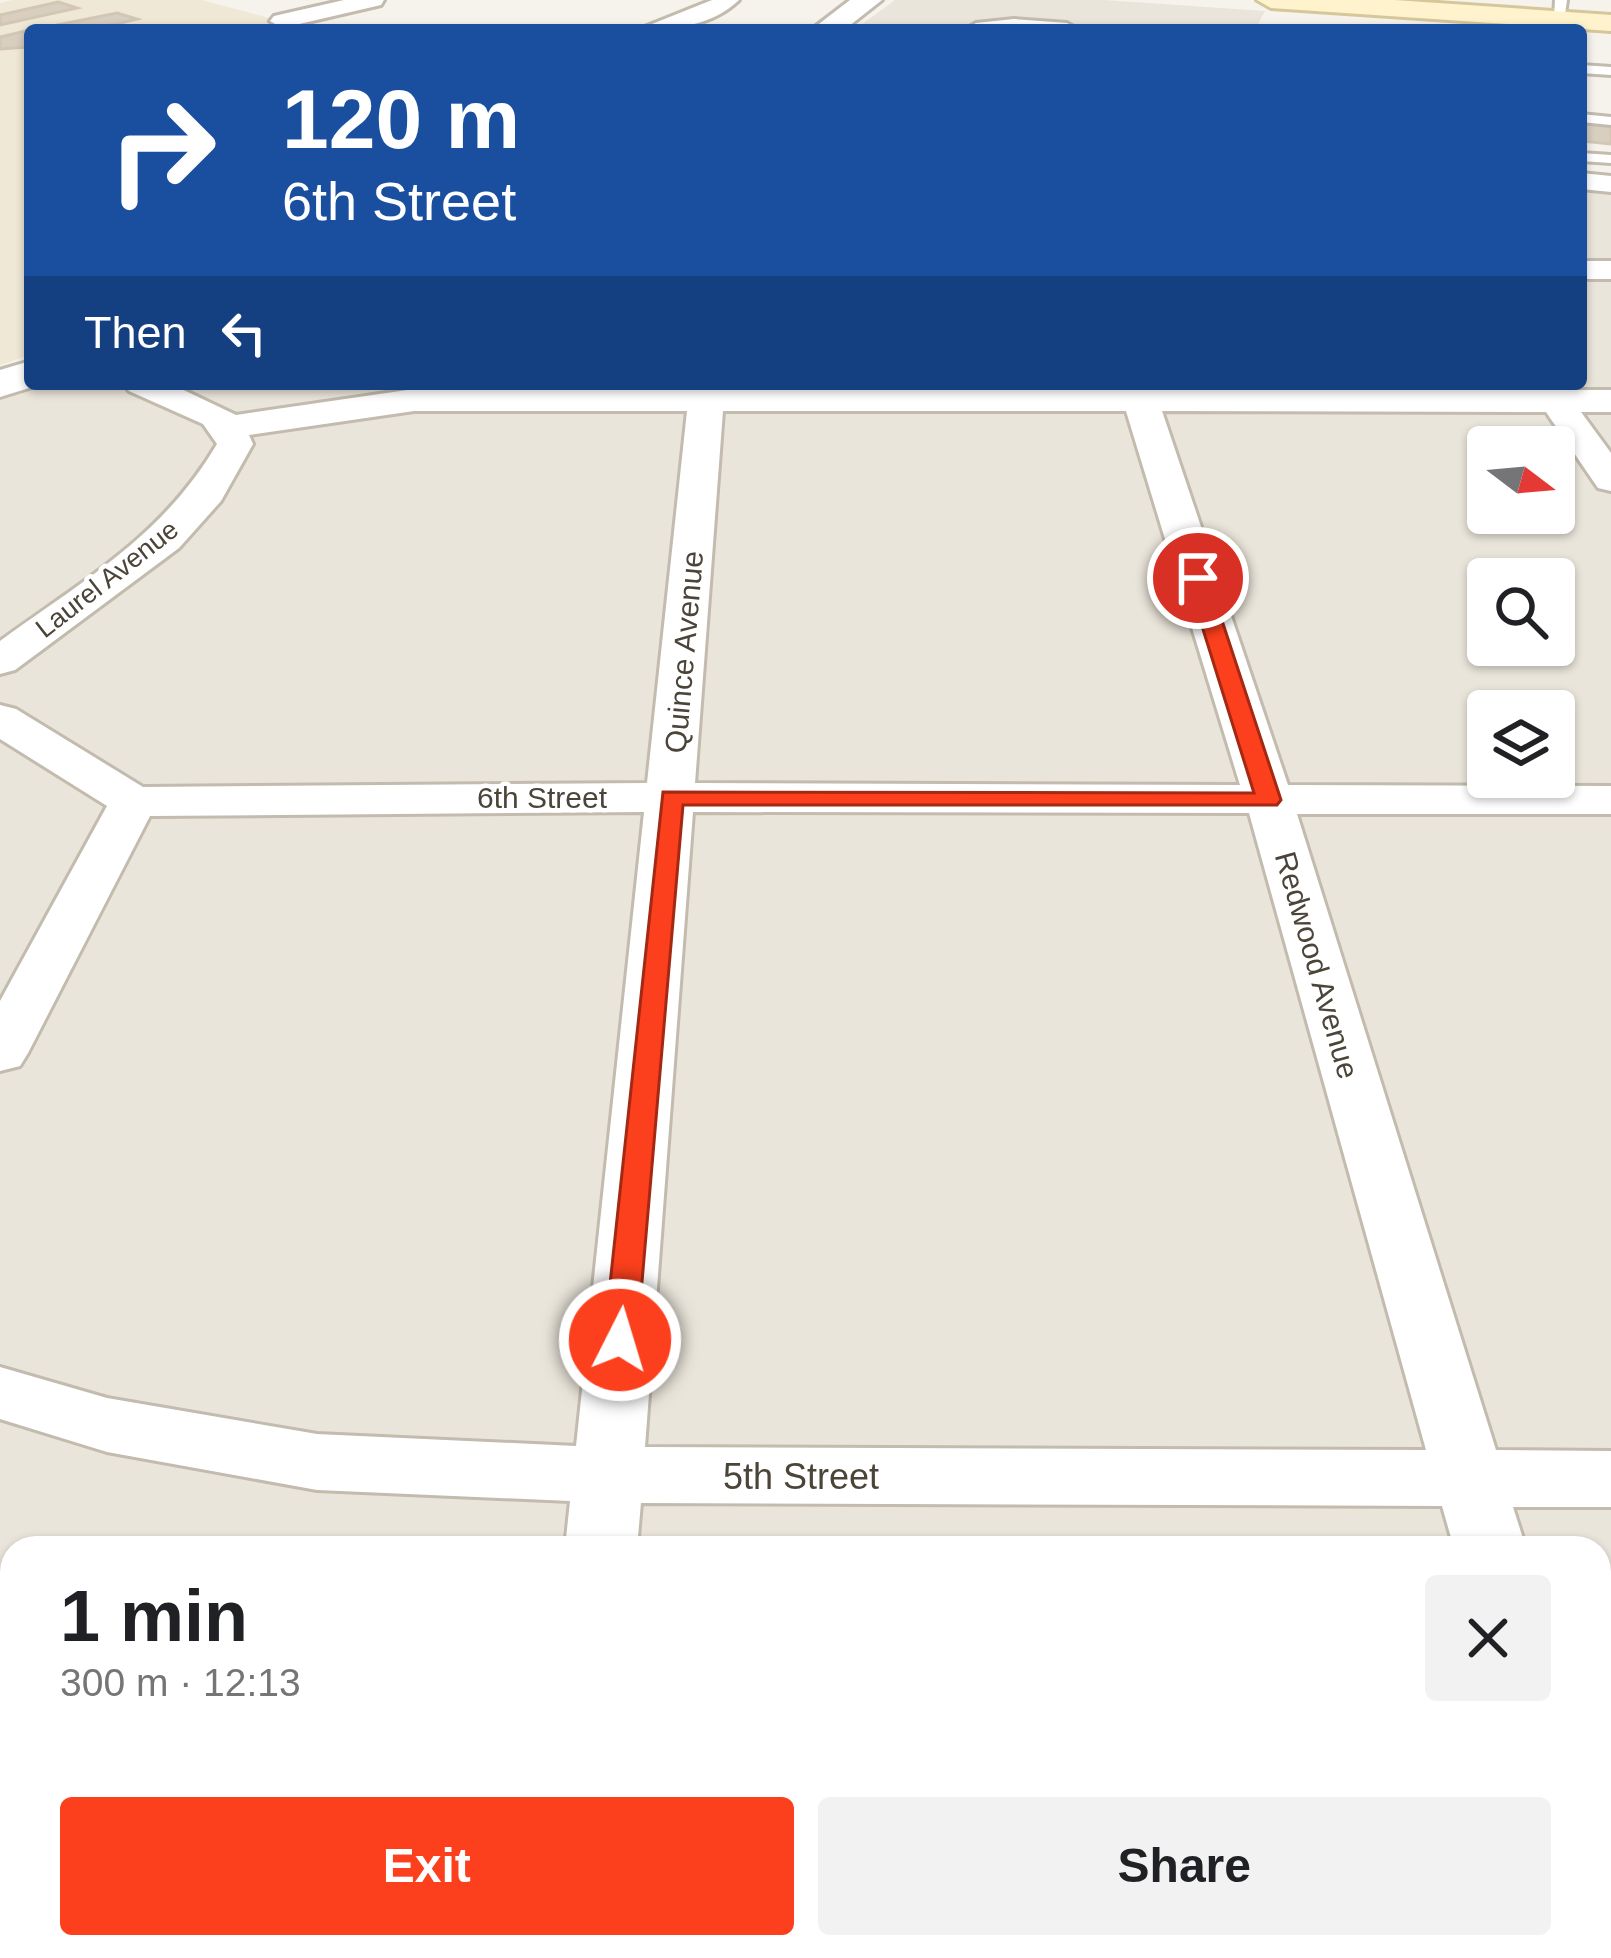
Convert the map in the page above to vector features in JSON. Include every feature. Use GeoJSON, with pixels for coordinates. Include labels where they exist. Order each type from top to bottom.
{"type":"FeatureCollection","features":[{"type":"Feature","properties":{"kind":"main road"},"geometry":{"type":"LineString","coordinates":[[1271,0],[1561,10],[1611,23]]}},
{"type":"Feature","properties":{"kind":"street"},"geometry":{"type":"LineString","coordinates":[[283,21],[373,0]]}},
{"type":"Feature","properties":{"kind":"street"},"geometry":{"type":"LineString","coordinates":[[670,24],[704,14],[728,0]]}},
{"type":"Feature","properties":{"kind":"street"},"geometry":{"type":"LineString","coordinates":[[833,24],[868,0]]}},
{"type":"Feature","properties":{"kind":"street"},"geometry":{"type":"LineString","coordinates":[[155,390],[216,416],[229,427],[414,400],[706,401],[1138,393],[1611,401]]}},
{"type":"Feature","properties":{"kind":"street","name":"Redwood Avenue"},"geometry":{"type":"LineString","coordinates":[[1138,393],[1268,800],[1486,1536]]}},
{"type":"Feature","properties":{"kind":"street","name":"Quince Avenue"},"geometry":{"type":"LineString","coordinates":[[602,1536],[706,401]]}},
{"type":"Feature","properties":{"kind":"street"},"geometry":{"type":"LineString","coordinates":[[1556,401],[1611,480]]}},
{"type":"Feature","properties":{"kind":"street","name":"Laurel Avenue"},"geometry":{"type":"LineString","coordinates":[[0,661],[165,540],[207,494],[235,444],[229,427]]}},
{"type":"Feature","properties":{"kind":"street"},"geometry":{"type":"LineString","coordinates":[[0,719],[133,802],[0,1053]]}},
{"type":"Feature","properties":{"kind":"street","name":"6th Street"},"geometry":{"type":"LineString","coordinates":[[133,802],[671,797],[1611,800]]}},
{"type":"Feature","properties":{"kind":"street","name":"5th Street"},"geometry":{"type":"LineString","coordinates":[[0,1393],[106,1425],[317,1462],[608,1475],[1611,1479]]}},
{"type":"Feature","properties":{"kind":"shaded area"},"geometry":{"type":"Polygon","coordinates":[[[202,0],[292,24],[24,24],[24,357],[0,365],[0,3],[202,0]]]}},
{"type":"Feature","properties":{"kind":"shaded area"},"geometry":{"type":"Polygon","coordinates":[[[895,0],[1104,0],[1265,11],[1258,24],[862,24],[895,0]]]}},
{"type":"Feature","properties":{"kind":"shaded area"},"geometry":{"type":"Polygon","coordinates":[[[1587,184],[1611,186],[1611,1536],[0,1536],[0,398],[24,389],[1587,390],[1587,184]]]}},
{"type":"Feature","properties":{"kind":"building"},"geometry":{"type":"Polygon","coordinates":[[[58,2],[77,8],[0,25],[0,15],[58,2]]]}},
{"type":"Feature","properties":{"kind":"building"},"geometry":{"type":"Polygon","coordinates":[[[117,13],[137,19],[116,24],[62,24],[117,13]]]}},
{"type":"Feature","properties":{"kind":"building"},"geometry":{"type":"Polygon","coordinates":[[[24,31],[24,47],[0,49],[0,37],[24,31]]]}},
{"type":"Feature","properties":{"kind":"building"},"geometry":{"type":"Polygon","coordinates":[[[1587,124],[1611,126],[1611,144],[1587,142],[1587,124]]]}},
{"type":"Feature","properties":{"kind":"route"},"geometry":{"type":"LineString","coordinates":[[620,1340],[671,797],[1268,800],[1198,578]]}}]}
